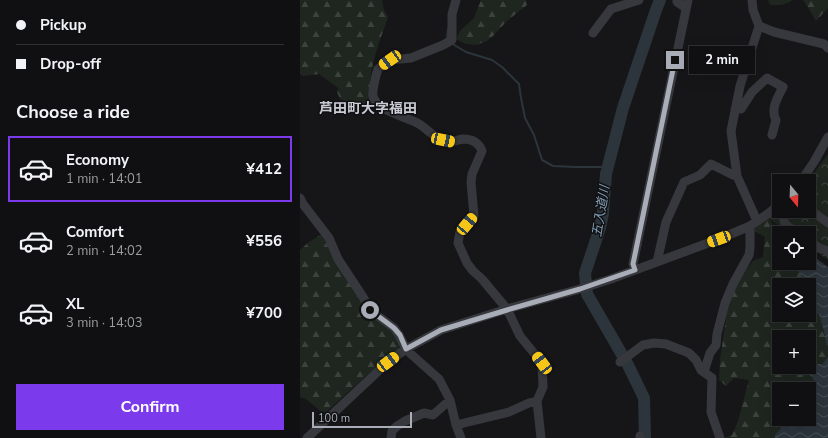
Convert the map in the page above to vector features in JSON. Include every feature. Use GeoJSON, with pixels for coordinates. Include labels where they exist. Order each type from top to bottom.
{"type":"FeatureCollection","features":[{"type":"Feature","properties":{"kind":"street"},"geometry":{"type":"LineString","coordinates":[[456,0],[452,14],[452,40],[411,58],[390,60],[378,69],[372,95],[375,101],[392,113],[418,123],[443,140],[452,142],[462,139],[470,140],[479,145],[482,152],[472,174],[471,182],[474,216],[460,232],[458,243],[467,264],[482,279],[507,310],[520,336],[542,363],[543,387],[537,402],[541,438]]}},
{"type":"Feature","properties":{"kind":"street"},"geometry":{"type":"LineString","coordinates":[[593,33],[611,9],[639,0]]}},
{"type":"Feature","properties":{"kind":"street"},"geometry":{"type":"LineString","coordinates":[[635,270],[633,264],[687,4],[677,2],[677,0]]}},
{"type":"Feature","properties":{"kind":"street"},"geometry":{"type":"LineString","coordinates":[[704,372],[710,353],[716,345],[717,334],[725,303],[733,284],[749,255],[754,223],[737,176],[732,131],[740,86],[759,26],[753,10],[752,0]]}},
{"type":"Feature","properties":{"kind":"street"},"geometry":{"type":"LineString","coordinates":[[759,26],[774,32],[824,44],[828,48]]}},
{"type":"Feature","properties":{"kind":"street"},"geometry":{"type":"LineString","coordinates":[[735,110],[741,109],[752,92],[767,78],[783,87],[775,104],[773,115],[776,120],[772,135]]}},
{"type":"Feature","properties":{"kind":"street"},"geometry":{"type":"LineString","coordinates":[[806,174],[818,157],[828,137]]}},
{"type":"Feature","properties":{"kind":"street"},"geometry":{"type":"LineString","coordinates":[[657,262],[666,222],[684,182],[700,175],[711,164],[737,176]]}},
{"type":"Feature","properties":{"kind":"street"},"geometry":{"type":"LineString","coordinates":[[300,198],[329,238],[338,259],[370,310],[394,328],[400,335],[406,349],[439,379],[450,400],[461,438]]}},
{"type":"Feature","properties":{"kind":"street"},"geometry":{"type":"LineString","coordinates":[[307,438],[388,362],[406,349],[441,330],[580,289],[635,270],[719,239],[754,223],[772,210]]}},
{"type":"Feature","properties":{"kind":"street"},"geometry":{"type":"LineString","coordinates":[[816,212],[827,218]]}},
{"type":"Feature","properties":{"kind":"street"},"geometry":{"type":"LineString","coordinates":[[783,218],[789,226]]}},
{"type":"Feature","properties":{"kind":"street"},"geometry":{"type":"LineString","coordinates":[[816,246],[828,252]]}},
{"type":"Feature","properties":{"kind":"street"},"geometry":{"type":"LineString","coordinates":[[624,359],[643,345],[654,343],[666,344],[689,353],[696,360],[701,370],[712,378],[711,412],[720,438]]}},
{"type":"Feature","properties":{"kind":"street"},"geometry":{"type":"LineString","coordinates":[[391,438],[392,431],[397,426],[424,413],[433,415],[450,400]]}},
{"type":"Feature","properties":{"kind":"street"},"geometry":{"type":"LineString","coordinates":[[456,425],[509,412],[530,403],[537,402]]}},
{"type":"Feature","properties":{"kind":"green space"},"geometry":{"type":"Polygon","coordinates":[[[300,0],[382,0],[384,10],[388,17],[377,48],[372,69],[370,80],[371,102],[365,106],[357,106],[340,99],[337,92],[338,88],[319,74],[303,76],[300,74],[300,0]]]}},
{"type":"Feature","properties":{"kind":"green space"},"geometry":{"type":"Polygon","coordinates":[[[481,0],[526,0],[527,5],[507,21],[487,41],[476,45],[466,44],[456,39],[460,31],[474,18],[481,0]]]}},
{"type":"Feature","properties":{"kind":"green space"},"geometry":{"type":"Polygon","coordinates":[[[768,0],[793,0],[782,5],[770,5],[768,0]]]}},
{"type":"Feature","properties":{"kind":"green space"},"geometry":{"type":"Polygon","coordinates":[[[802,0],[828,0],[828,8],[816,21],[802,0]]]}},
{"type":"Feature","properties":{"kind":"green space"},"geometry":{"type":"Polygon","coordinates":[[[828,154],[828,260],[816,252],[816,226],[780,226],[768,218],[772,216],[772,218],[816,218],[816,174],[813,174],[828,154]]]}},
{"type":"Feature","properties":{"kind":"green space"},"geometry":{"type":"Polygon","coordinates":[[[768,217],[774,226],[772,226],[772,270],[796,270],[802,274],[800,278],[772,278],[772,322],[816,322],[816,312],[819,314],[828,346],[828,357],[822,364],[816,364],[816,330],[772,330],[772,374],[809,374],[815,382],[772,382],[772,426],[782,426],[775,435],[775,438],[724,438],[732,435],[738,421],[749,380],[734,378],[726,386],[719,380],[720,360],[727,311],[735,284],[753,261],[763,257],[765,237],[753,230],[768,217]]]}},
{"type":"Feature","properties":{"kind":"green space"},"geometry":{"type":"Polygon","coordinates":[[[322,234],[333,257],[360,297],[396,335],[400,348],[368,374],[324,414],[306,399],[300,397],[300,250],[322,234]]]}},
{"type":"Feature","properties":{"kind":"water"},"geometry":{"type":"Polygon","coordinates":[[[816,258],[828,267],[828,346],[819,314],[816,312],[816,278],[800,278],[802,274],[796,270],[816,270],[816,258]]]}},
{"type":"Feature","properties":{"kind":"water"},"geometry":{"type":"Polygon","coordinates":[[[828,357],[828,438],[775,438],[775,435],[782,426],[816,426],[816,382],[809,374],[816,374],[816,364],[822,364],[828,357]]]}},
{"type":"Feature","properties":{"kind":"waterway","name":"五入道川"},"geometry":{"type":"LineString","coordinates":[[645,438],[644,398],[628,365],[587,294],[585,273],[600,228],[603,213],[606,174],[623,108],[660,0]]}},
{"type":"Feature","properties":{"kind":"waterway"},"geometry":{"type":"LineString","coordinates":[[447,38],[448,29]]}},
{"type":"Feature","properties":{"kind":"waterway"},"geometry":{"type":"LineString","coordinates":[[451,43],[466,52],[492,60],[502,67],[519,84],[525,118],[534,135],[542,160],[553,166],[608,166]]}},
{"type":"Feature","properties":{"kind":"district","name":"芦田町大字福田"},"geometry":{"type":"Point","coordinates":[368,108]}},
{"type":"Feature","properties":{"kind":"route"},"geometry":{"type":"LineString","coordinates":[[370,310],[394,328],[400,335],[406,349],[441,330],[580,289],[635,270],[633,264],[675,60]]}}]}
